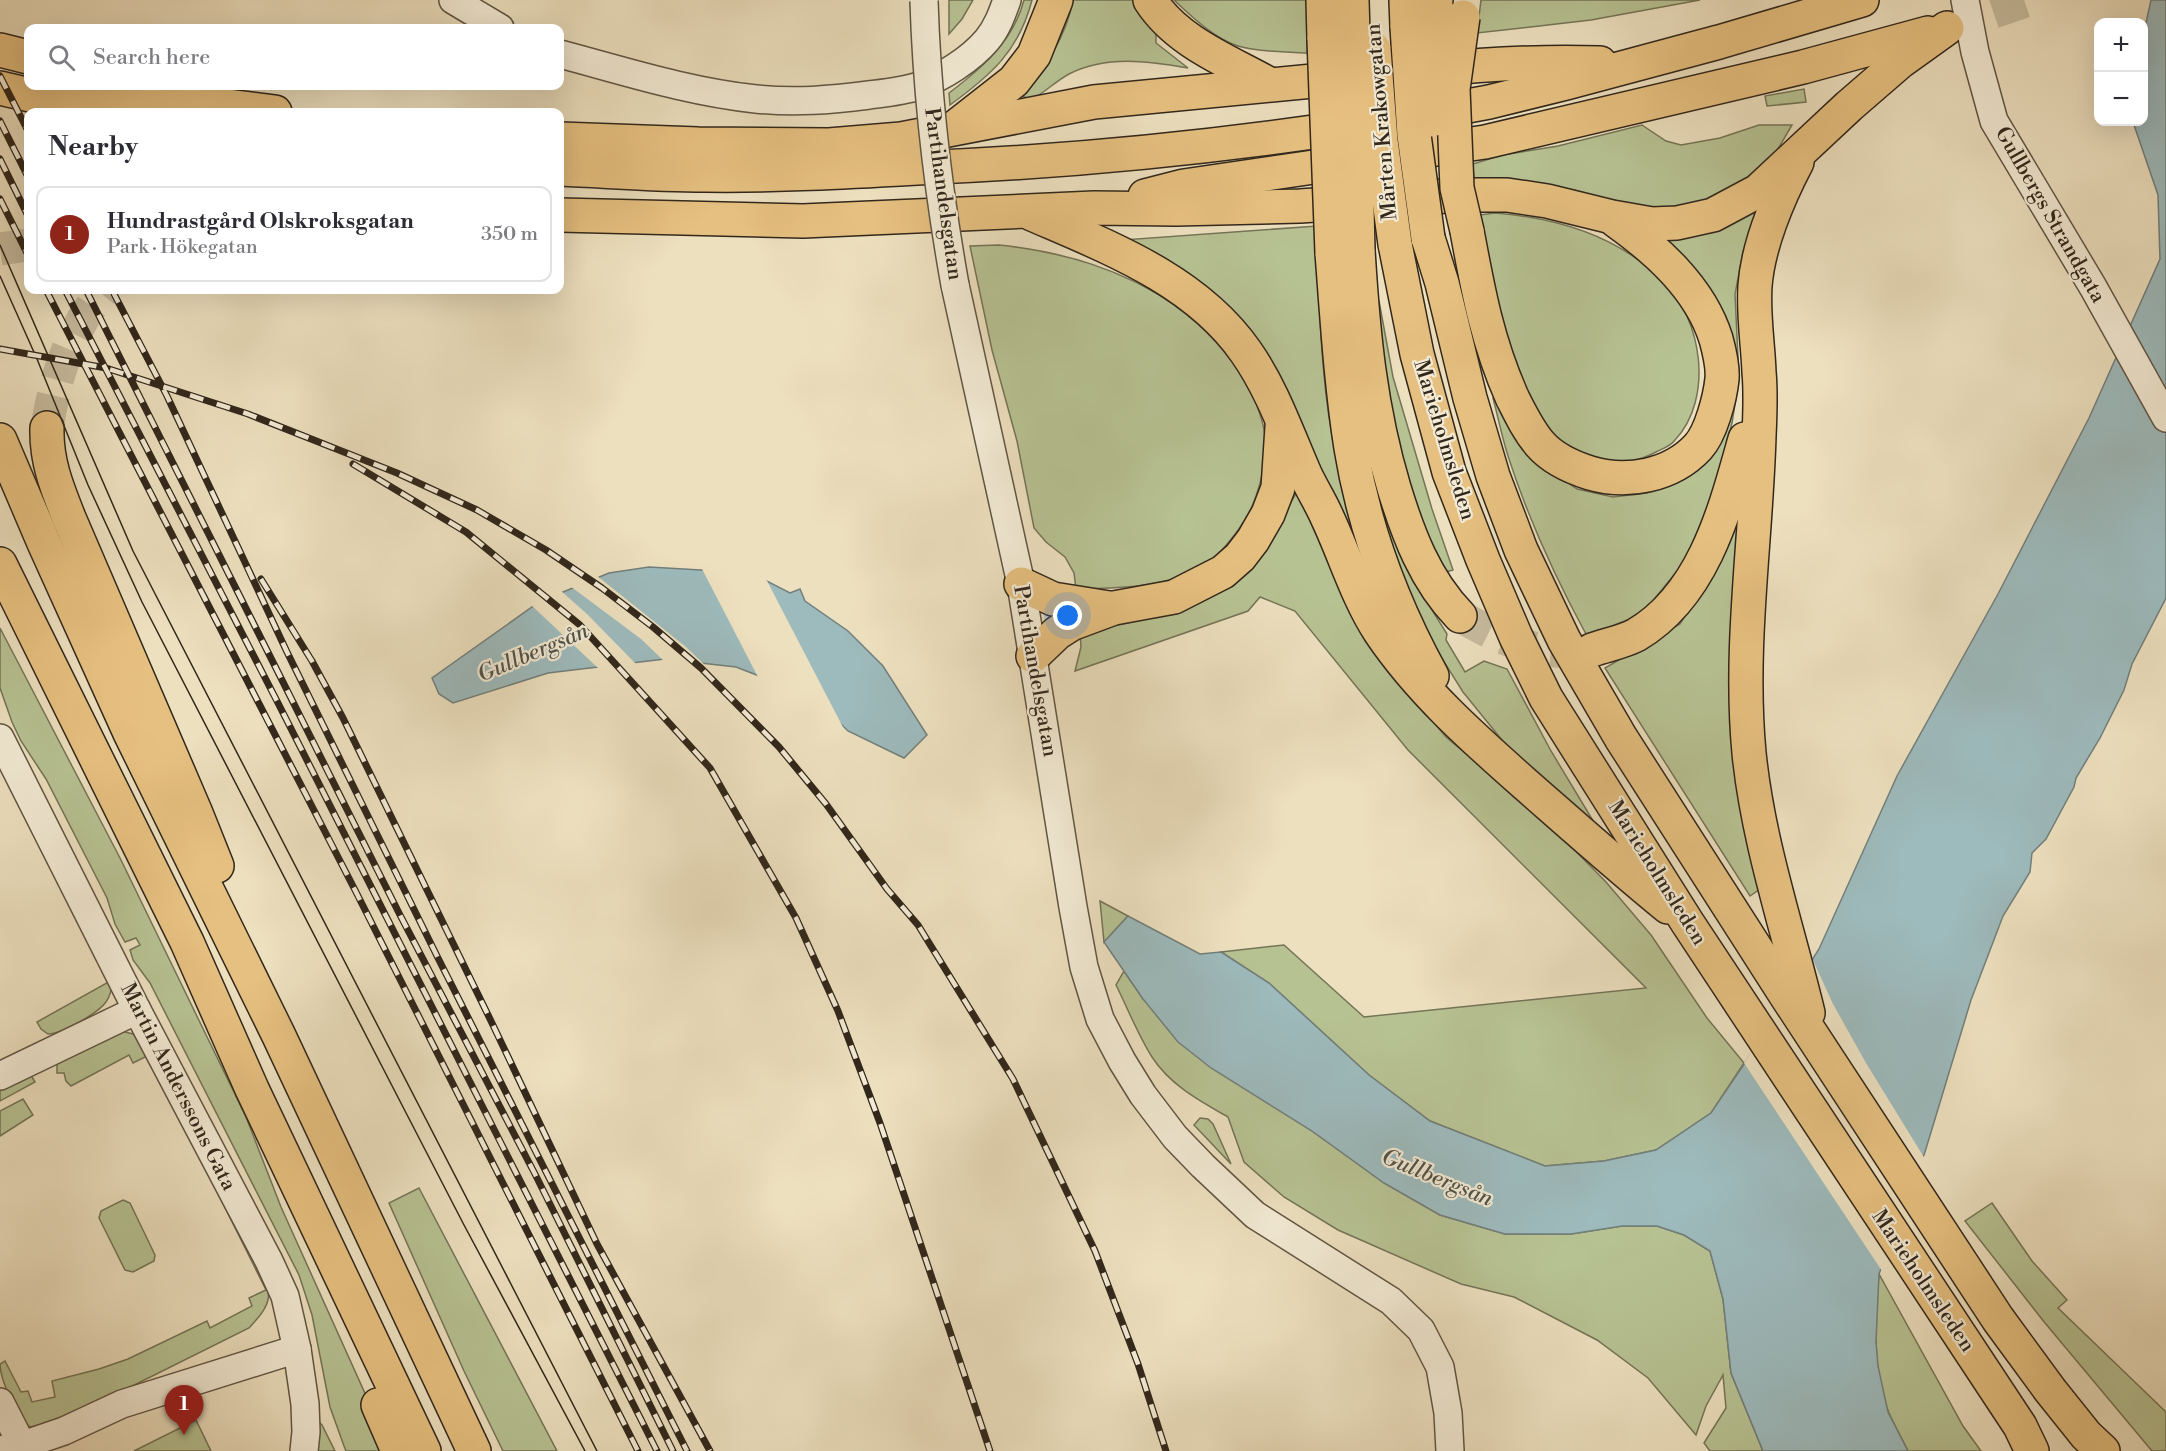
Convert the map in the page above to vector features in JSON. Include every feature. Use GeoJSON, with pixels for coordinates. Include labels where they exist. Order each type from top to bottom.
{"type":"FeatureCollection","features":[{"type":"Feature","properties":{"kind":"highway"},"geometry":{"type":"LineString","coordinates":[[951,131],[1014,81],[1034,55],[1056,0]]}},
{"type":"Feature","properties":{"kind":"highway"},"geometry":{"type":"LineString","coordinates":[[1150,0],[1174,28],[1200,46],[1269,84]]}},
{"type":"Feature","properties":{"kind":"highway"},"geometry":{"type":"LineString","coordinates":[[1323,0],[1350,36]]}},
{"type":"Feature","properties":{"kind":"highway"},"geometry":{"type":"LineString","coordinates":[[1352,0],[1345,251],[1350,439],[1365,510],[1380,563],[1401,615],[1455,719]]}},
{"type":"Feature","properties":{"kind":"highway","name":"Mårten Krakowgatan"},"geometry":{"type":"LineString","coordinates":[[1371,0],[1350,36],[1381,141],[1395,244]]}},
{"type":"Feature","properties":{"kind":"highway"},"geometry":{"type":"LineString","coordinates":[[1780,0],[1817,14]]}},
{"type":"Feature","properties":{"kind":"highway"},"geometry":{"type":"LineString","coordinates":[[564,169],[703,175],[825,173],[970,166],[1136,153],[1271,138],[1489,102],[1632,65],[1862,0]]}},
{"type":"Feature","properties":{"kind":"highway"},"geometry":{"type":"LineString","coordinates":[[1436,11],[1453,89],[1456,188],[1446,235],[1484,321],[1498,365],[1523,420],[1540,444],[1558,460],[1602,477],[1644,477],[1678,464],[1700,446],[1714,417],[1722,378],[1716,340],[1699,302],[1668,263],[1612,217]]}},
{"type":"Feature","properties":{"kind":"highway","name":"Mårten Krakowgatan"},"geometry":{"type":"LineString","coordinates":[[1436,11],[1414,135],[1446,235]]}},
{"type":"Feature","properties":{"kind":"highway"},"geometry":{"type":"LineString","coordinates":[[564,214],[803,221],[1094,208],[1299,206],[1461,195],[1507,195],[1547,201],[1652,224],[1677,223],[1713,215],[1758,191],[1900,61],[1947,28],[1803,67],[1485,142],[1184,186],[1094,208]]}},
{"type":"Feature","properties":{"kind":"highway"},"geometry":{"type":"LineString","coordinates":[[0,50],[24,56]]}},
{"type":"Feature","properties":{"kind":"highway"},"geometry":{"type":"LineString","coordinates":[[564,139],[698,144],[829,145],[901,139],[951,131],[1095,102],[1269,84],[1491,64],[1561,62],[1632,65]]}},
{"type":"Feature","properties":{"kind":"highway"},"geometry":{"type":"LineString","coordinates":[[0,77],[24,80]]}},
{"type":"Feature","properties":{"kind":"highway"},"geometry":{"type":"LineString","coordinates":[[0,88],[88,108]]}},
{"type":"Feature","properties":{"kind":"highway"},"geometry":{"type":"LineString","coordinates":[[100,90],[243,108]]}},
{"type":"Feature","properties":{"kind":"highway"},"geometry":{"type":"LineString","coordinates":[[152,90],[194,102]]}},
{"type":"Feature","properties":{"kind":"highway"},"geometry":{"type":"LineString","coordinates":[[1592,650],[1634,636],[1658,620],[1679,599],[1696,572],[1715,533],[1731,489],[1746,436],[1760,374],[1755,324],[1755,286],[1760,258],[1780,202],[1804,150]]}},
{"type":"Feature","properties":{"kind":"highway"},"geometry":{"type":"LineString","coordinates":[[1024,211],[1141,264],[1190,296],[1218,319],[1246,351],[1271,395],[1306,476],[1328,518],[1355,583],[1379,630],[1404,666],[1455,719],[1601,852],[1687,922]]}},
{"type":"Feature","properties":{"kind":"highway","name":"Marieholmsleden"},"geometry":{"type":"LineString","coordinates":[[1446,235],[1442,283],[1464,377],[1493,476],[1521,550],[1564,640],[1621,738],[1793,987],[1814,1035],[1998,1319],[2094,1446]]}},
{"type":"Feature","properties":{"kind":"highway","name":"Marieholmsleden"},"geometry":{"type":"LineString","coordinates":[[1395,244],[1417,354],[1449,472],[1506,615],[1546,698],[1687,922],[1896,1242],[2026,1439],[2042,1451]]}},
{"type":"Feature","properties":{"kind":"highway"},"geometry":{"type":"LineString","coordinates":[[1345,251],[1363,329],[1368,371],[1384,454],[1401,511],[1417,554],[1436,586],[1460,616]]}},
{"type":"Feature","properties":{"kind":"highway","name":"Marieholmsleden"},"geometry":{"type":"LineString","coordinates":[[1760,374],[1759,436],[1746,649],[1746,702],[1749,753],[1757,813],[1793,987]]}},
{"type":"Feature","properties":{"kind":"highway"},"geometry":{"type":"LineString","coordinates":[[1034,657],[1057,633],[1071,624],[1114,608],[1174,597],[1223,572],[1240,557],[1268,514],[1278,488],[1282,419]]}},
{"type":"Feature","properties":{"kind":"highway"},"geometry":{"type":"LineString","coordinates":[[47,428],[46,449],[52,475],[195,810],[237,916],[279,1036]]}},
{"type":"Feature","properties":{"kind":"highway"},"geometry":{"type":"LineString","coordinates":[[0,440],[130,733],[279,1036],[474,1451]]}},
{"type":"Feature","properties":{"kind":"highway"},"geometry":{"type":"LineString","coordinates":[[2,568],[187,942],[252,1089],[424,1451]]}},
{"type":"Feature","properties":{"kind":"highway"},"geometry":{"type":"LineString","coordinates":[[1021,584],[1053,598],[1114,608]]}},
{"type":"Feature","properties":{"kind":"highway"},"geometry":{"type":"LineString","coordinates":[[353,1299],[347,1326],[370,1388],[398,1451]]}},
{"type":"Feature","properties":{"kind":"street"},"geometry":{"type":"LineString","coordinates":[[453,0],[493,24]]}},
{"type":"Feature","properties":{"kind":"street"},"geometry":{"type":"LineString","coordinates":[[564,55],[684,86],[755,99],[819,102],[883,94],[918,86],[948,70],[969,57],[986,41],[999,22],[1007,0]]}},
{"type":"Feature","properties":{"kind":"street","name":"Gullbergs Strandgata"},"geometry":{"type":"LineString","coordinates":[[1965,0],[1975,52],[1994,121],[2166,418]]}},
{"type":"Feature","properties":{"kind":"street","name":"Partihandelsgatan"},"geometry":{"type":"LineString","coordinates":[[924,1],[935,163],[955,285],[1021,584],[1073,907],[1084,967],[1100,1019],[1143,1095],[1175,1137],[1255,1215],[1391,1301],[1421,1330],[1440,1367],[1449,1413],[1450,1451]]}},
{"type":"Feature","properties":{"kind":"street","name":"Martin Anderssons Gata"},"geometry":{"type":"LineString","coordinates":[[0,738],[285,1296],[297,1349],[305,1404],[304,1451]]}},
{"type":"Feature","properties":{"kind":"street"},"geometry":{"type":"LineString","coordinates":[[0,1076],[137,1010]]}},
{"type":"Feature","properties":{"kind":"street"},"geometry":{"type":"LineString","coordinates":[[0,1402],[16,1449],[64,1431],[122,1404],[297,1349]]}},
{"type":"Feature","properties":{"kind":"green space"},"geometry":{"type":"Polygon","coordinates":[[[949,0],[973,0],[962,19],[949,34],[949,0]]]}},
{"type":"Feature","properties":{"kind":"green space"},"geometry":{"type":"Polygon","coordinates":[[[1024,0],[1032,0],[1011,48],[991,72],[950,105],[949,93],[995,53],[1012,29],[1024,0]]]}},
{"type":"Feature","properties":{"kind":"green space"},"geometry":{"type":"Polygon","coordinates":[[[1073,0],[1133,0],[1156,30],[1156,43],[1188,68],[1128,61],[1098,64],[1069,74],[1031,100],[1022,96],[1060,39],[1073,0]]]}},
{"type":"Feature","properties":{"kind":"green space"},"geometry":{"type":"Polygon","coordinates":[[[1174,0],[1308,0],[1307,53],[1263,51],[1238,46],[1212,32],[1174,0]]]}},
{"type":"Feature","properties":{"kind":"green space"},"geometry":{"type":"Polygon","coordinates":[[[1481,0],[1700,0],[1591,20],[1477,33],[1481,0]]]}},
{"type":"Feature","properties":{"kind":"green space"},"geometry":{"type":"Polygon","coordinates":[[[1804,89],[1806,102],[1767,106],[1765,96],[1804,89]]]}},
{"type":"Feature","properties":{"kind":"green space"},"geometry":{"type":"Polygon","coordinates":[[[1642,125],[1666,141],[1681,145],[1720,138],[1759,125],[1792,125],[1774,156],[1758,172],[1730,192],[1682,210],[1649,209],[1574,190],[1526,181],[1474,180],[1473,164],[1502,155],[1558,146],[1642,125]]]}},
{"type":"Feature","properties":{"kind":"green space"},"geometry":{"type":"Polygon","coordinates":[[[1766,204],[1757,218],[1743,252],[1735,294],[1739,379],[1722,465],[1705,517],[1682,565],[1642,614],[1587,636],[1564,593],[1524,502],[1506,449],[1493,398],[1500,392],[1551,471],[1577,489],[1613,497],[1647,493],[1672,483],[1730,379],[1649,235],[1689,236],[1715,232],[1766,204]]]}},
{"type":"Feature","properties":{"kind":"green space"},"geometry":{"type":"Polygon","coordinates":[[[1495,213],[1542,219],[1607,241],[1646,266],[1677,298],[1694,338],[1699,382],[1695,403],[1687,423],[1671,444],[1636,460],[1606,463],[1571,453],[1548,435],[1533,412],[1521,386],[1503,330],[1480,215],[1495,213]]]}},
{"type":"Feature","properties":{"kind":"green space"},"geometry":{"type":"Polygon","coordinates":[[[1317,226],[1321,332],[1328,410],[1339,467],[1362,557],[1276,376],[1122,240],[1317,226]]]}},
{"type":"Feature","properties":{"kind":"green space"},"geometry":{"type":"Polygon","coordinates":[[[999,245],[1070,258],[1092,264],[1136,282],[1203,325],[1221,344],[1241,373],[1262,421],[1266,460],[1256,496],[1246,518],[1224,548],[1206,565],[1187,575],[1140,586],[1076,589],[1074,573],[1065,557],[1046,542],[1034,528],[1017,441],[992,350],[970,246],[999,245]]]}},
{"type":"Feature","properties":{"kind":"green space"},"geometry":{"type":"Polygon","coordinates":[[[1379,301],[1393,377],[1432,509],[1453,570],[1446,572],[1423,528],[1400,463],[1373,302],[1379,301]]]}},
{"type":"Feature","properties":{"kind":"green space"},"geometry":{"type":"Polygon","coordinates":[[[1359,417],[1387,520],[1399,550],[1447,634],[1446,640],[1465,672],[1484,661],[1507,669],[1551,751],[1601,834],[1506,745],[1463,692],[1434,646],[1388,544],[1359,417]]]}},
{"type":"Feature","properties":{"kind":"green space"},"geometry":{"type":"Polygon","coordinates":[[[1297,492],[1348,604],[1394,675],[1446,737],[1544,819],[1606,882],[1651,935],[1707,1018],[1744,1063],[1711,1113],[1656,1150],[1604,1161],[1545,1166],[1430,1121],[1369,1075],[1269,983],[1221,952],[1284,945],[1364,1017],[1646,988],[1408,750],[1295,611],[1260,597],[1248,611],[1075,671],[1081,647],[1080,633],[1164,615],[1266,543],[1297,492]]]}},
{"type":"Feature","properties":{"kind":"green space"},"geometry":{"type":"Polygon","coordinates":[[[1740,503],[1760,889],[1750,896],[1605,668],[1680,624],[1704,587],[1740,503]]]}},
{"type":"Feature","properties":{"kind":"green space"},"geometry":{"type":"Polygon","coordinates":[[[0,628],[120,858],[246,1117],[281,1207],[391,1451],[346,1451],[330,1407],[312,1315],[299,1275],[150,983],[133,960],[130,950],[140,945],[136,938],[125,942],[115,924],[107,898],[46,779],[21,741],[12,722],[0,688],[0,628]]]}},
{"type":"Feature","properties":{"kind":"green space"},"geometry":{"type":"Polygon","coordinates":[[[1100,901],[1128,916],[1104,942],[1100,901]]]}},
{"type":"Feature","properties":{"kind":"green space"},"geometry":{"type":"Polygon","coordinates":[[[1124,971],[1143,999],[1312,1131],[1385,1183],[1440,1215],[1505,1234],[1571,1234],[1622,1226],[1657,1226],[1684,1235],[1710,1251],[1723,1299],[1731,1373],[1763,1451],[1710,1451],[1704,1443],[1726,1408],[1723,1375],[1706,1406],[1696,1435],[1648,1378],[1597,1340],[1514,1297],[1461,1284],[1338,1230],[1284,1197],[1244,1162],[1228,1117],[1196,1098],[1159,1067],[1138,1031],[1116,985],[1124,971]]]}},
{"type":"Feature","properties":{"kind":"green space"},"geometry":{"type":"Polygon","coordinates":[[[112,980],[108,999],[96,1012],[54,1033],[48,1034],[41,1029],[37,1022],[112,980]]]}},
{"type":"Feature","properties":{"kind":"green space"},"geometry":{"type":"Polygon","coordinates":[[[117,1030],[133,1034],[149,1050],[259,1265],[267,1284],[268,1298],[263,1312],[249,1328],[76,1414],[52,1423],[30,1427],[15,1407],[6,1388],[0,1364],[5,1361],[21,1392],[28,1391],[32,1402],[55,1397],[52,1381],[128,1359],[207,1321],[210,1328],[252,1306],[249,1298],[266,1290],[149,1055],[133,1063],[129,1055],[71,1086],[66,1081],[64,1073],[57,1073],[57,1061],[61,1056],[94,1037],[117,1030]]]}},
{"type":"Feature","properties":{"kind":"green space"},"geometry":{"type":"Polygon","coordinates":[[[29,1072],[35,1082],[0,1101],[0,1086],[29,1072]]]}},
{"type":"Feature","properties":{"kind":"green space"},"geometry":{"type":"Polygon","coordinates":[[[23,1099],[33,1115],[0,1136],[0,1111],[23,1099]]]}},
{"type":"Feature","properties":{"kind":"green space"},"geometry":{"type":"Polygon","coordinates":[[[1200,1118],[1208,1119],[1213,1124],[1231,1164],[1194,1125],[1200,1118]]]}},
{"type":"Feature","properties":{"kind":"green space"},"geometry":{"type":"Polygon","coordinates":[[[419,1188],[557,1451],[503,1451],[464,1371],[389,1203],[419,1188]]]}},
{"type":"Feature","properties":{"kind":"green space"},"geometry":{"type":"Polygon","coordinates":[[[123,1200],[130,1203],[155,1255],[154,1261],[133,1272],[125,1270],[99,1218],[101,1211],[123,1200]]]}},
{"type":"Feature","properties":{"kind":"green space"},"geometry":{"type":"Polygon","coordinates":[[[1992,1203],[2032,1261],[2067,1300],[2058,1308],[2166,1412],[2166,1451],[2152,1451],[2045,1323],[1965,1221],[1992,1203]]]}},
{"type":"Feature","properties":{"kind":"green space"},"geometry":{"type":"Polygon","coordinates":[[[1879,1274],[1963,1426],[1981,1451],[1908,1451],[1889,1413],[1877,1362],[1876,1308],[1879,1274]]]}},
{"type":"Feature","properties":{"kind":"green space"},"geometry":{"type":"Polygon","coordinates":[[[196,1420],[211,1451],[134,1451],[196,1420]]]}},
{"type":"Feature","properties":{"kind":"green space"},"geometry":{"type":"Polygon","coordinates":[[[318,1421],[322,1425],[335,1451],[314,1451],[318,1421]]]}},
{"type":"Feature","properties":{"kind":"water","name":"Gullbergsån"},"geometry":{"type":"Polygon","coordinates":[[[2151,0],[2166,0],[2166,598],[2132,664],[2124,690],[2100,738],[2076,778],[2074,787],[2046,839],[2032,853],[2030,872],[2003,916],[1971,1000],[1925,1152],[1879,1274],[1876,1342],[1878,1366],[1888,1412],[1908,1451],[1763,1451],[1731,1373],[1723,1299],[1710,1251],[1684,1235],[1657,1226],[1622,1226],[1571,1234],[1505,1234],[1440,1215],[1384,1183],[1312,1131],[1211,1068],[1178,1042],[1143,999],[1104,942],[1128,916],[1200,954],[1221,952],[1269,983],[1369,1075],[1430,1121],[1545,1166],[1604,1161],[1656,1150],[1711,1113],[1819,949],[1897,776],[1998,594],[2089,418],[2160,259],[2158,195],[2134,126],[2148,126],[2147,18],[2151,0]]]}},
{"type":"Feature","properties":{"kind":"water","name":"Gullbergsån"},"geometry":{"type":"Polygon","coordinates":[[[649,567],[757,576],[790,593],[800,589],[805,601],[848,631],[883,666],[927,735],[904,758],[848,731],[819,703],[772,681],[736,667],[665,659],[548,673],[453,703],[439,694],[432,678],[539,602],[609,573],[649,567]]]}},
{"type":"Feature","properties":{"kind":"pier"},"geometry":{"type":"Polygon","coordinates":[[[701,567],[757,573],[765,577],[846,733],[817,705],[759,679],[701,567]]]}},
{"type":"Feature","properties":{"kind":"pier"},"geometry":{"type":"Polygon","coordinates":[[[596,575],[686,647],[707,667],[665,662],[641,639],[570,586],[596,575]]]}},
{"type":"Feature","properties":{"kind":"pier"},"geometry":{"type":"Polygon","coordinates":[[[560,590],[637,665],[599,669],[530,604],[560,590]]]}},
{"type":"Feature","properties":{"kind":"pier"},"geometry":{"type":"Polygon","coordinates":[[[1812,958],[1833,1004],[1866,1063],[1925,1159],[1882,1271],[1744,1063],[1812,958]]]}},
{"type":"Feature","properties":{"kind":"tunnel"},"geometry":{"type":"LineString","coordinates":[[1947,28],[2029,0]]}},
{"type":"Feature","properties":{"kind":"tunnel"},"geometry":{"type":"LineString","coordinates":[[0,249],[24,246]]}},
{"type":"Feature","properties":{"kind":"tunnel"},"geometry":{"type":"LineString","coordinates":[[47,428],[54,390],[66,354],[82,321],[101,294]]}},
{"type":"Feature","properties":{"kind":"tunnel"},"geometry":{"type":"LineString","coordinates":[[1460,616],[1507,640],[1538,649],[1592,650]]}},
{"type":"Feature","properties":{"kind":"tram line"},"geometry":{"type":"LineString","coordinates":[[0,245],[133,551],[597,1451]]}},
{"type":"Feature","properties":{"kind":"tram line"},"geometry":{"type":"LineString","coordinates":[[0,276],[37,359],[88,485],[142,602],[464,1225],[585,1451]]}},
{"type":"Feature","properties":{"kind":"railway"},"geometry":{"type":"LineString","coordinates":[[0,76],[24,123]]}},
{"type":"Feature","properties":{"kind":"railway"},"geometry":{"type":"LineString","coordinates":[[0,121],[24,169]]}},
{"type":"Feature","properties":{"kind":"railway"},"geometry":{"type":"LineString","coordinates":[[0,159],[24,208]]}},
{"type":"Feature","properties":{"kind":"railway"},"geometry":{"type":"LineString","coordinates":[[0,199],[24,247]]}},
{"type":"Feature","properties":{"kind":"railway"},"geometry":{"type":"LineString","coordinates":[[48,294],[355,890],[638,1451]]}},
{"type":"Feature","properties":{"kind":"railway"},"geometry":{"type":"LineString","coordinates":[[67,294],[278,703],[657,1451]]}},
{"type":"Feature","properties":{"kind":"railway"},"geometry":{"type":"LineString","coordinates":[[88,294],[400,915],[535,1174],[673,1451]]}},
{"type":"Feature","properties":{"kind":"railway"},"geometry":{"type":"LineString","coordinates":[[114,294],[167,396],[287,652],[438,958],[687,1451]]}},
{"type":"Feature","properties":{"kind":"railway"},"geometry":{"type":"LineString","coordinates":[[0,349],[106,368],[248,414],[397,473],[477,510],[546,550],[602,588],[701,668],[779,747],[826,804],[887,889],[918,925],[1013,1079],[1095,1251],[1138,1364],[1166,1451]]}},
{"type":"Feature","properties":{"kind":"railway"},"geometry":{"type":"LineString","coordinates":[[353,464],[466,532],[580,625],[710,768],[796,918],[838,1011],[880,1123],[990,1451]]}},
{"type":"Feature","properties":{"kind":"railway"},"geometry":{"type":"LineString","coordinates":[[261,579],[312,661],[343,718],[597,1244],[710,1451]]}},
{"type":"Feature","properties":{"kind":"place","name":"Hundrastgård Olskroksgatan"},"geometry":{"type":"Point","coordinates":[184,1435]}}]}
